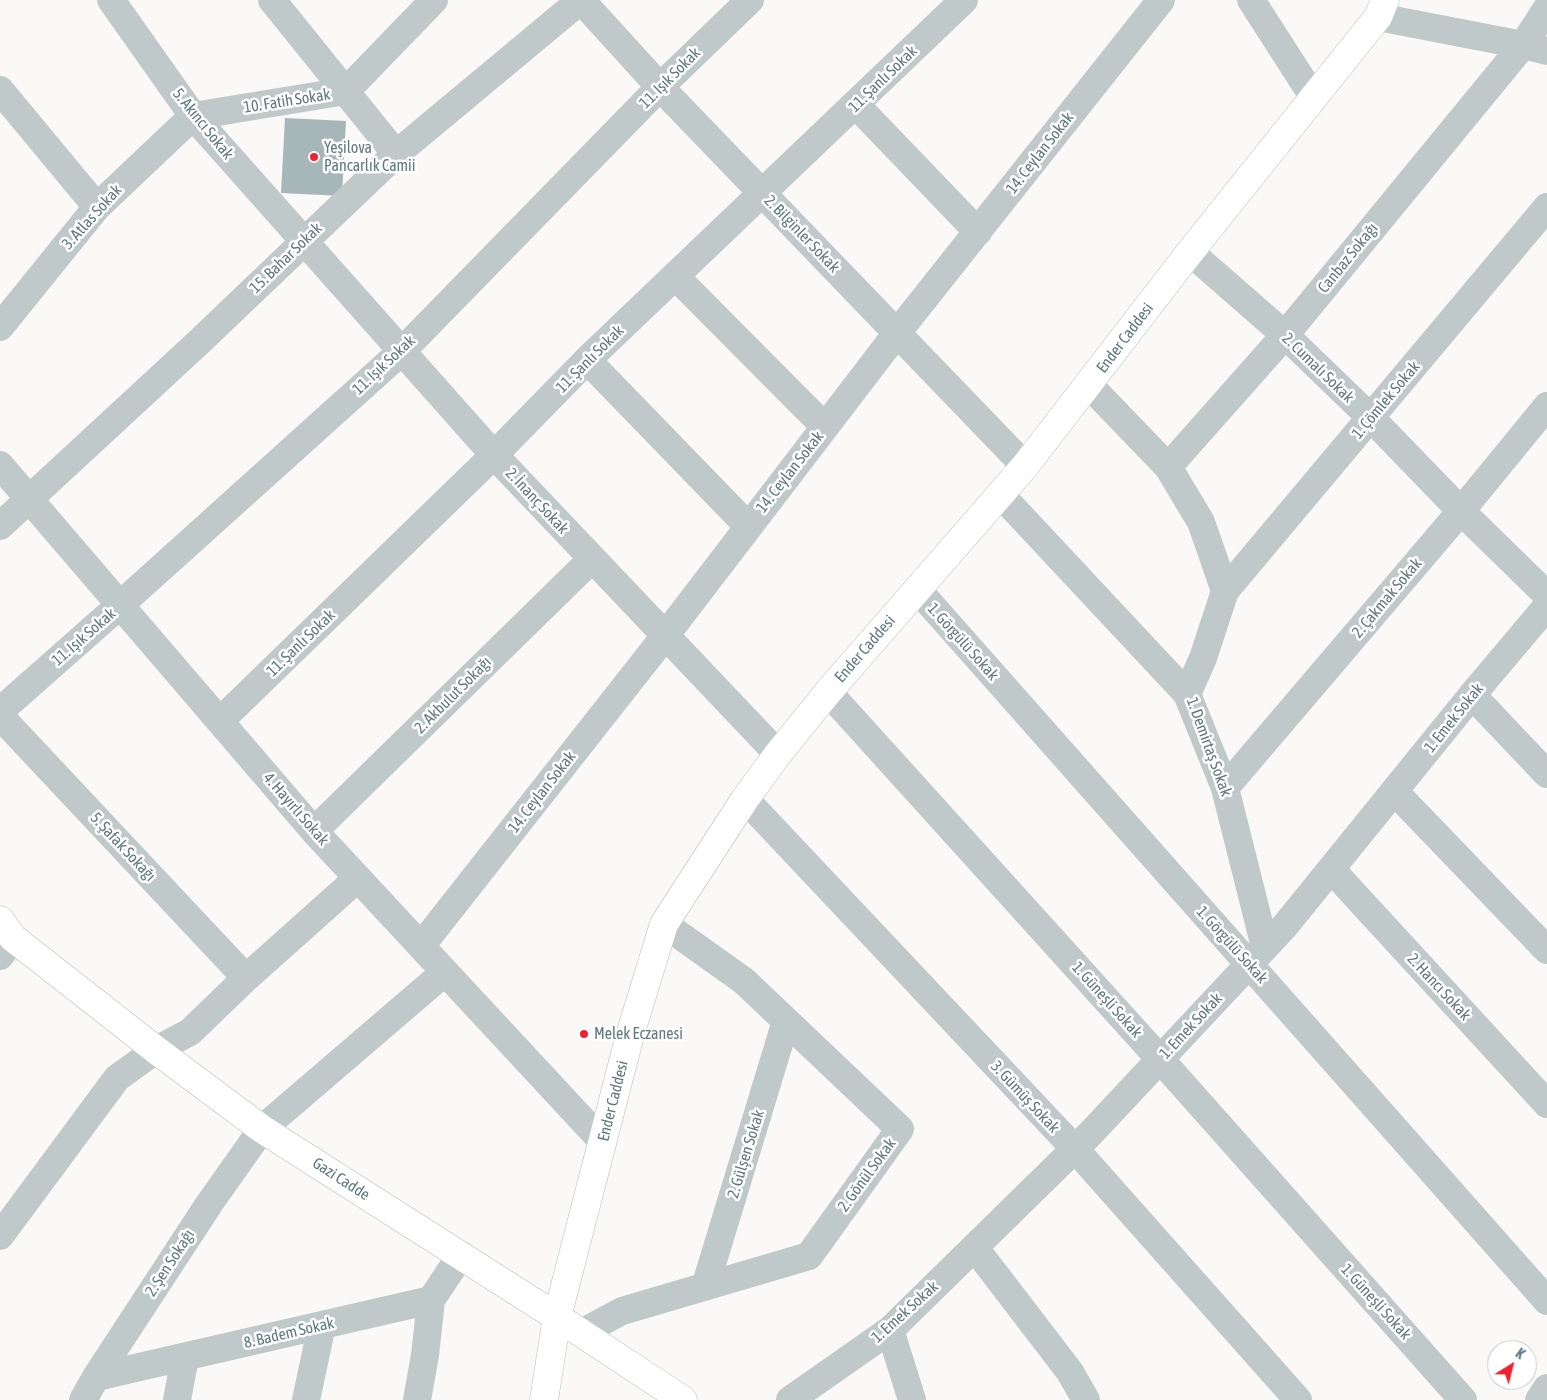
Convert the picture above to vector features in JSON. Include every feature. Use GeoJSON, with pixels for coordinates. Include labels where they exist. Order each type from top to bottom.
{"type":"FeatureCollection","features":[{"type":"Feature","properties":{"kind":"street","name":"5. Akıncı Sokak"},"geometry":{"type":"LineString","coordinates":[[111,0],[193,116],[304,241]]}},
{"type":"Feature","properties":{"kind":"street"},"geometry":{"type":"LineString","coordinates":[[272,0],[396,154]]}},
{"type":"Feature","properties":{"kind":"street","name":"2. Bilginler Sokak"},"geometry":{"type":"LineString","coordinates":[[581,0],[660,87],[1025,466]]}},
{"type":"Feature","properties":{"kind":"street","name":"15. Bahar Sokak"},"geometry":{"type":"LineString","coordinates":[[0,526],[192,348],[396,154],[581,0]]}},
{"type":"Feature","properties":{"kind":"street","name":"11. Işık Sokak"},"geometry":{"type":"LineString","coordinates":[[0,711],[402,351],[660,87],[750,0]]}},
{"type":"Feature","properties":{"kind":"street","name":"11. Şanlı Sokak"},"geometry":{"type":"LineString","coordinates":[[220,721],[494,455],[587,360],[964,0]]}},
{"type":"Feature","properties":{"kind":"street","name":"14. Ceylan Sokak"},"geometry":{"type":"LineString","coordinates":[[421,946],[666,636],[897,333],[1161,0]]}},
{"type":"Feature","properties":{"kind":"street"},"geometry":{"type":"LineString","coordinates":[[1252,0],[1314,98]]}},
{"type":"Feature","properties":{"kind":"street","name":"10. Fatih Sokak"},"geometry":{"type":"LineString","coordinates":[[193,116],[346,91],[429,2]]}},
{"type":"Feature","properties":{"kind":"street"},"geometry":{"type":"LineString","coordinates":[[1381,8],[1535,48]]}},
{"type":"Feature","properties":{"kind":"street","name":"Ender Caddesi"},"geometry":{"type":"LineString","coordinates":[[544,1400],[558,1317],[630,1035],[664,924],[778,754],[828,692],[1025,466],[1190,252],[1314,98],[1381,8]]}},
{"type":"Feature","properties":{"kind":"street","name":"Canbaz Sokağı"},"geometry":{"type":"LineString","coordinates":[[1168,466],[1535,48],[1547,8]]}},
{"type":"Feature","properties":{"kind":"street"},"geometry":{"type":"LineString","coordinates":[[0,91],[97,207]]}},
{"type":"Feature","properties":{"kind":"street"},"geometry":{"type":"LineString","coordinates":[[856,105],[978,232]]}},
{"type":"Feature","properties":{"kind":"street","name":"3. Atlas Sokak"},"geometry":{"type":"LineString","coordinates":[[0,327],[97,207],[193,116]]}},
{"type":"Feature","properties":{"kind":"street","name":"1. Çömlek Sokak"},"geometry":{"type":"LineString","coordinates":[[1225,591],[1547,207]]}},
{"type":"Feature","properties":{"kind":"street","name":"2. İnanç Sokak"},"geometry":{"type":"LineString","coordinates":[[304,241],[494,455],[778,754]]}},
{"type":"Feature","properties":{"kind":"street","name":"2. Cumalı Sokak"},"geometry":{"type":"LineString","coordinates":[[1190,252],[1285,335],[1371,418],[1461,512],[1547,594]]}},
{"type":"Feature","properties":{"kind":"street"},"geometry":{"type":"LineString","coordinates":[[675,276],[825,426]]}},
{"type":"Feature","properties":{"kind":"street"},"geometry":{"type":"LineString","coordinates":[[587,360],[748,526]]}},
{"type":"Feature","properties":{"kind":"street"},"geometry":{"type":"LineString","coordinates":[[1089,385],[1168,466],[1201,522],[1225,591]]}},
{"type":"Feature","properties":{"kind":"street","name":"2. Çakmak Sokak"},"geometry":{"type":"LineString","coordinates":[[1225,788],[1461,512],[1547,406]]}},
{"type":"Feature","properties":{"kind":"street","name":"4. Hayırlı Sokak"},"geometry":{"type":"LineString","coordinates":[[0,465],[314,831],[603,1142]]}},
{"type":"Feature","properties":{"kind":"street"},"geometry":{"type":"LineString","coordinates":[[1000,494],[1187,694]]}},
{"type":"Feature","properties":{"kind":"street","name":"2. Akbulut Sokağı"},"geometry":{"type":"LineString","coordinates":[[314,831],[592,558]]}},
{"type":"Feature","properties":{"kind":"street","name":"1. Görgülü Sokak"},"geometry":{"type":"LineString","coordinates":[[917,589],[1257,955],[1547,1301]]}},
{"type":"Feature","properties":{"kind":"street","name":"1. Demirtaş Sokak"},"geometry":{"type":"LineString","coordinates":[[1225,591],[1203,658],[1187,694],[1225,788],[1257,955]]}},
{"type":"Feature","properties":{"kind":"street","name":"1. Emek Sokak"},"geometry":{"type":"LineString","coordinates":[[790,1400],[890,1330],[1075,1149],[1284,927],[1472,695],[1547,606]]}},
{"type":"Feature","properties":{"kind":"street","name":"1. Güneşli Sokak"},"geometry":{"type":"LineString","coordinates":[[828,692],[1160,1059],[1463,1400]]}},
{"type":"Feature","properties":{"kind":"street"},"geometry":{"type":"LineString","coordinates":[[1472,695],[1547,774]]}},
{"type":"Feature","properties":{"kind":"street","name":"5. Şafak Sokağı"},"geometry":{"type":"LineString","coordinates":[[0,716],[246,978]]}},
{"type":"Feature","properties":{"kind":"street"},"geometry":{"type":"LineString","coordinates":[[1394,791],[1547,950]]}},
{"type":"Feature","properties":{"kind":"street","name":"3. Gümüş Sokak"},"geometry":{"type":"LineString","coordinates":[[746,800],[1075,1149],[1298,1400]]}},
{"type":"Feature","properties":{"kind":"street","name":"2. Hancı Sokak"},"geometry":{"type":"LineString","coordinates":[[1331,869],[1547,1104]]}},
{"type":"Feature","properties":{"kind":"street"},"geometry":{"type":"LineString","coordinates":[[0,1236],[117,1078],[156,1050],[190,1032],[246,978],[358,878]]}},
{"type":"Feature","properties":{"kind":"street","name":"2. Gönül Sokak"},"geometry":{"type":"LineString","coordinates":[[581,1333],[622,1311],[809,1256],[900,1129],[744,981],[664,924]]}},
{"type":"Feature","properties":{"kind":"street","name":"Gazi Cadde"},"geometry":{"type":"LineString","coordinates":[[3,937],[262,1129],[558,1317],[683,1400]]}},
{"type":"Feature","properties":{"kind":"street","name":"2. Şen Sokağı"},"geometry":{"type":"LineString","coordinates":[[89,1389],[209,1204],[262,1129],[445,972]]}},
{"type":"Feature","properties":{"kind":"street","name":"2. Gülşen Sokak"},"geometry":{"type":"LineString","coordinates":[[705,1287],[786,1021]]}},
{"type":"Feature","properties":{"kind":"street"},"geometry":{"type":"LineString","coordinates":[[975,1248],[1070,1372],[1086,1400]]}},
{"type":"Feature","properties":{"kind":"street"},"geometry":{"type":"LineString","coordinates":[[416,1400],[425,1355],[431,1300],[461,1255]]}},
{"type":"Feature","properties":{"kind":"street","name":"8. Badem Sokak"},"geometry":{"type":"LineString","coordinates":[[89,1389],[185,1357],[431,1300]]}},
{"type":"Feature","properties":{"kind":"street"},"geometry":{"type":"LineString","coordinates":[[306,1400],[322,1325]]}},
{"type":"Feature","properties":{"kind":"street"},"geometry":{"type":"LineString","coordinates":[[890,1330],[912,1400]]}},
{"type":"Feature","properties":{"kind":"street"},"geometry":{"type":"LineString","coordinates":[[177,1400],[185,1357]]}},
{"type":"Feature","properties":{"kind":"street"},"geometry":{"type":"LineString","coordinates":[[1539,1400],[1547,1388]]}},
{"type":"Feature","properties":{"kind":"building","name":"Yeşilova Pancarlık Camii"},"geometry":{"type":"Polygon","coordinates":[[[285,118],[346,121],[342,196],[281,193],[285,118]]]}},
{"type":"Feature","properties":{"kind":"place","name":"Yeşilova Pancarlık Camii"},"geometry":{"type":"Point","coordinates":[314,157]}},
{"type":"Feature","properties":{"kind":"place","name":"Melek Eczanesi"},"geometry":{"type":"Point","coordinates":[584,1034]}}]}
